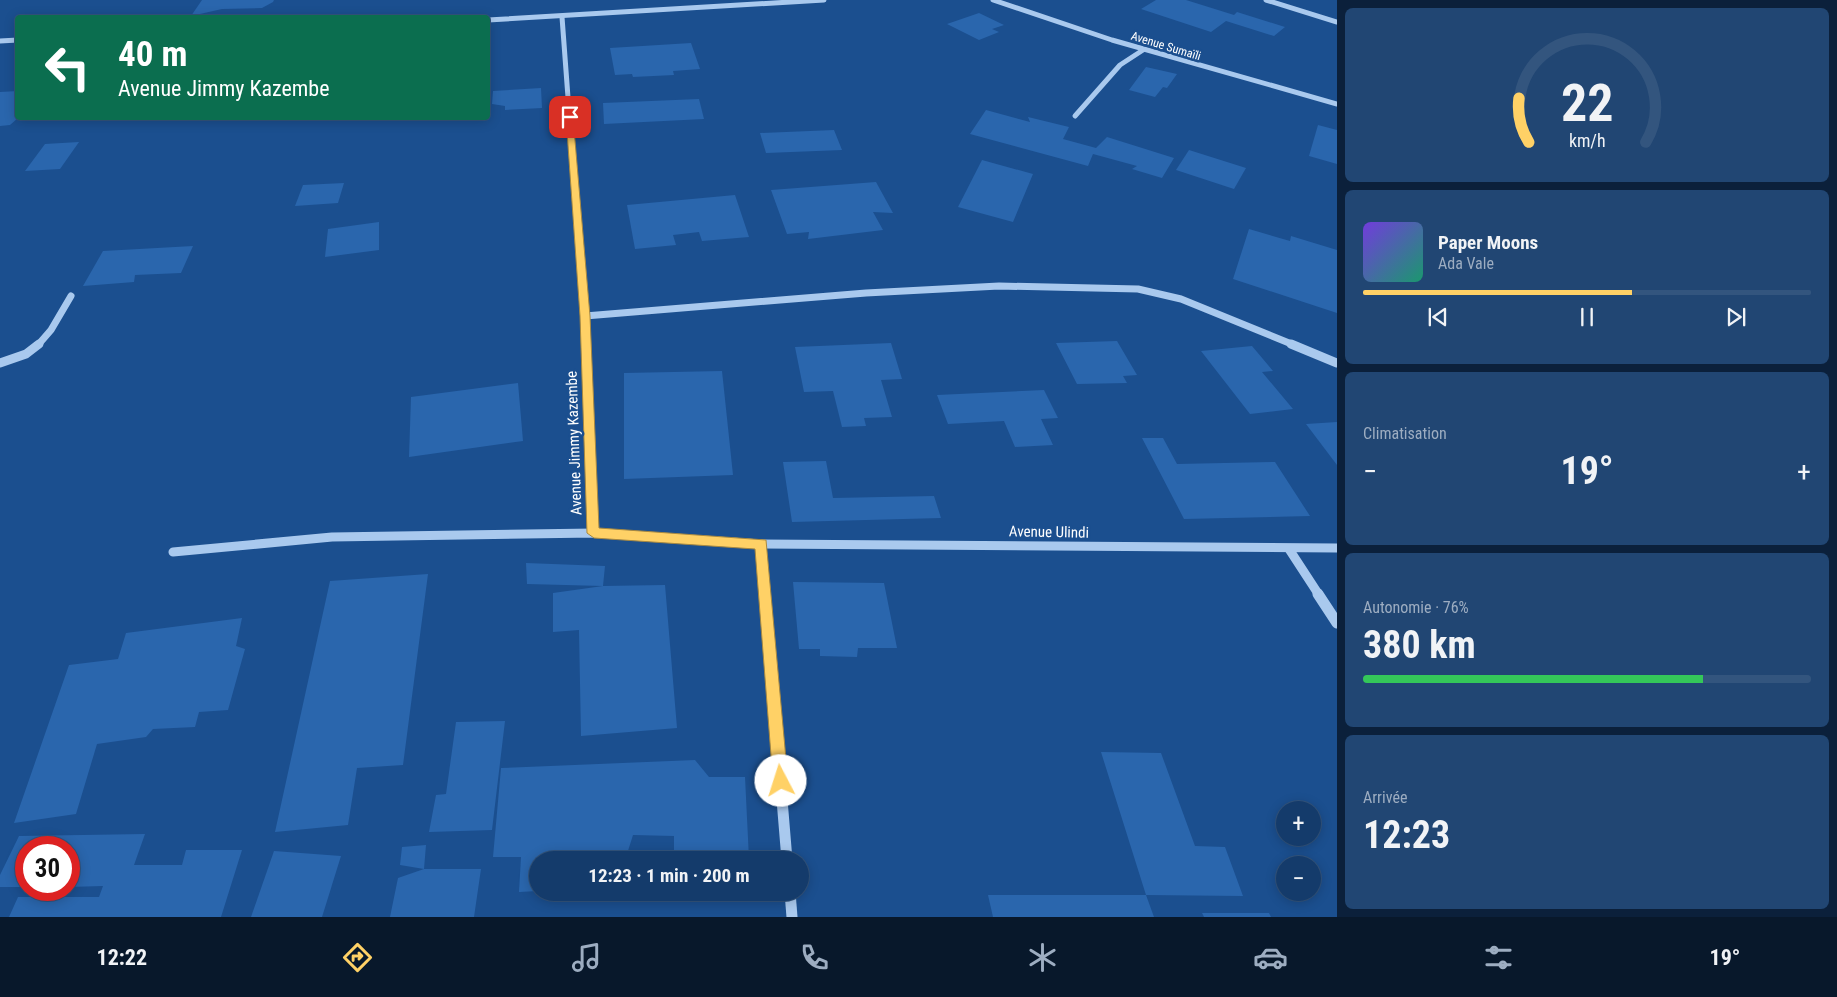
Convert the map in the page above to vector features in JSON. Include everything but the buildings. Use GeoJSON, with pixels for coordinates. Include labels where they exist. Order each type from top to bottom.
{"type":"FeatureCollection","features":[{"type":"Feature","properties":{"kind":"street"},"geometry":{"type":"LineString","coordinates":[[490,20],[824,0]]}},
{"type":"Feature","properties":{"kind":"street","name":"Avenue Sumaïli"},"geometry":{"type":"LineString","coordinates":[[992,0],[1143,50],[1337,104]]}},
{"type":"Feature","properties":{"kind":"street"},"geometry":{"type":"LineString","coordinates":[[1266,0],[1337,22]]}},
{"type":"Feature","properties":{"kind":"street"},"geometry":{"type":"LineString","coordinates":[[1281,5],[1288,0]]}},
{"type":"Feature","properties":{"kind":"street","name":"Avenue Jimmy Kazembe"},"geometry":{"type":"LineString","coordinates":[[562,17],[585,316],[594,533],[761,544]]}},
{"type":"Feature","properties":{"kind":"street"},"geometry":{"type":"LineString","coordinates":[[0,41],[15,40]]}},
{"type":"Feature","properties":{"kind":"street"},"geometry":{"type":"LineString","coordinates":[[1074,116],[1120,65],[1143,50]]}},
{"type":"Feature","properties":{"kind":"street"},"geometry":{"type":"LineString","coordinates":[[585,316],[866,292],[999,286],[1138,289],[1181,298],[1337,363]]}},
{"type":"Feature","properties":{"kind":"street"},"geometry":{"type":"LineString","coordinates":[[0,363],[16,360],[39,347],[71,296]]}},
{"type":"Feature","properties":{"kind":"street"},"geometry":{"type":"LineString","coordinates":[[173,552],[332,537],[594,533]]}},
{"type":"Feature","properties":{"kind":"street"},"geometry":{"type":"LineString","coordinates":[[761,544],[787,851]]}},
{"type":"Feature","properties":{"kind":"street","name":"Avenue Ulindi"},"geometry":{"type":"LineString","coordinates":[[761,544],[1289,550],[1337,548]]}},
{"type":"Feature","properties":{"kind":"street"},"geometry":{"type":"LineString","coordinates":[[1289,550],[1337,623]]}},
{"type":"Feature","properties":{"kind":"street"},"geometry":{"type":"LineString","coordinates":[[791,901],[792,917]]}},
{"type":"Feature","properties":{"kind":"route"},"geometry":{"type":"LineString","coordinates":[[570,117],[585,316],[594,533],[761,544],[781,781]]}}]}
